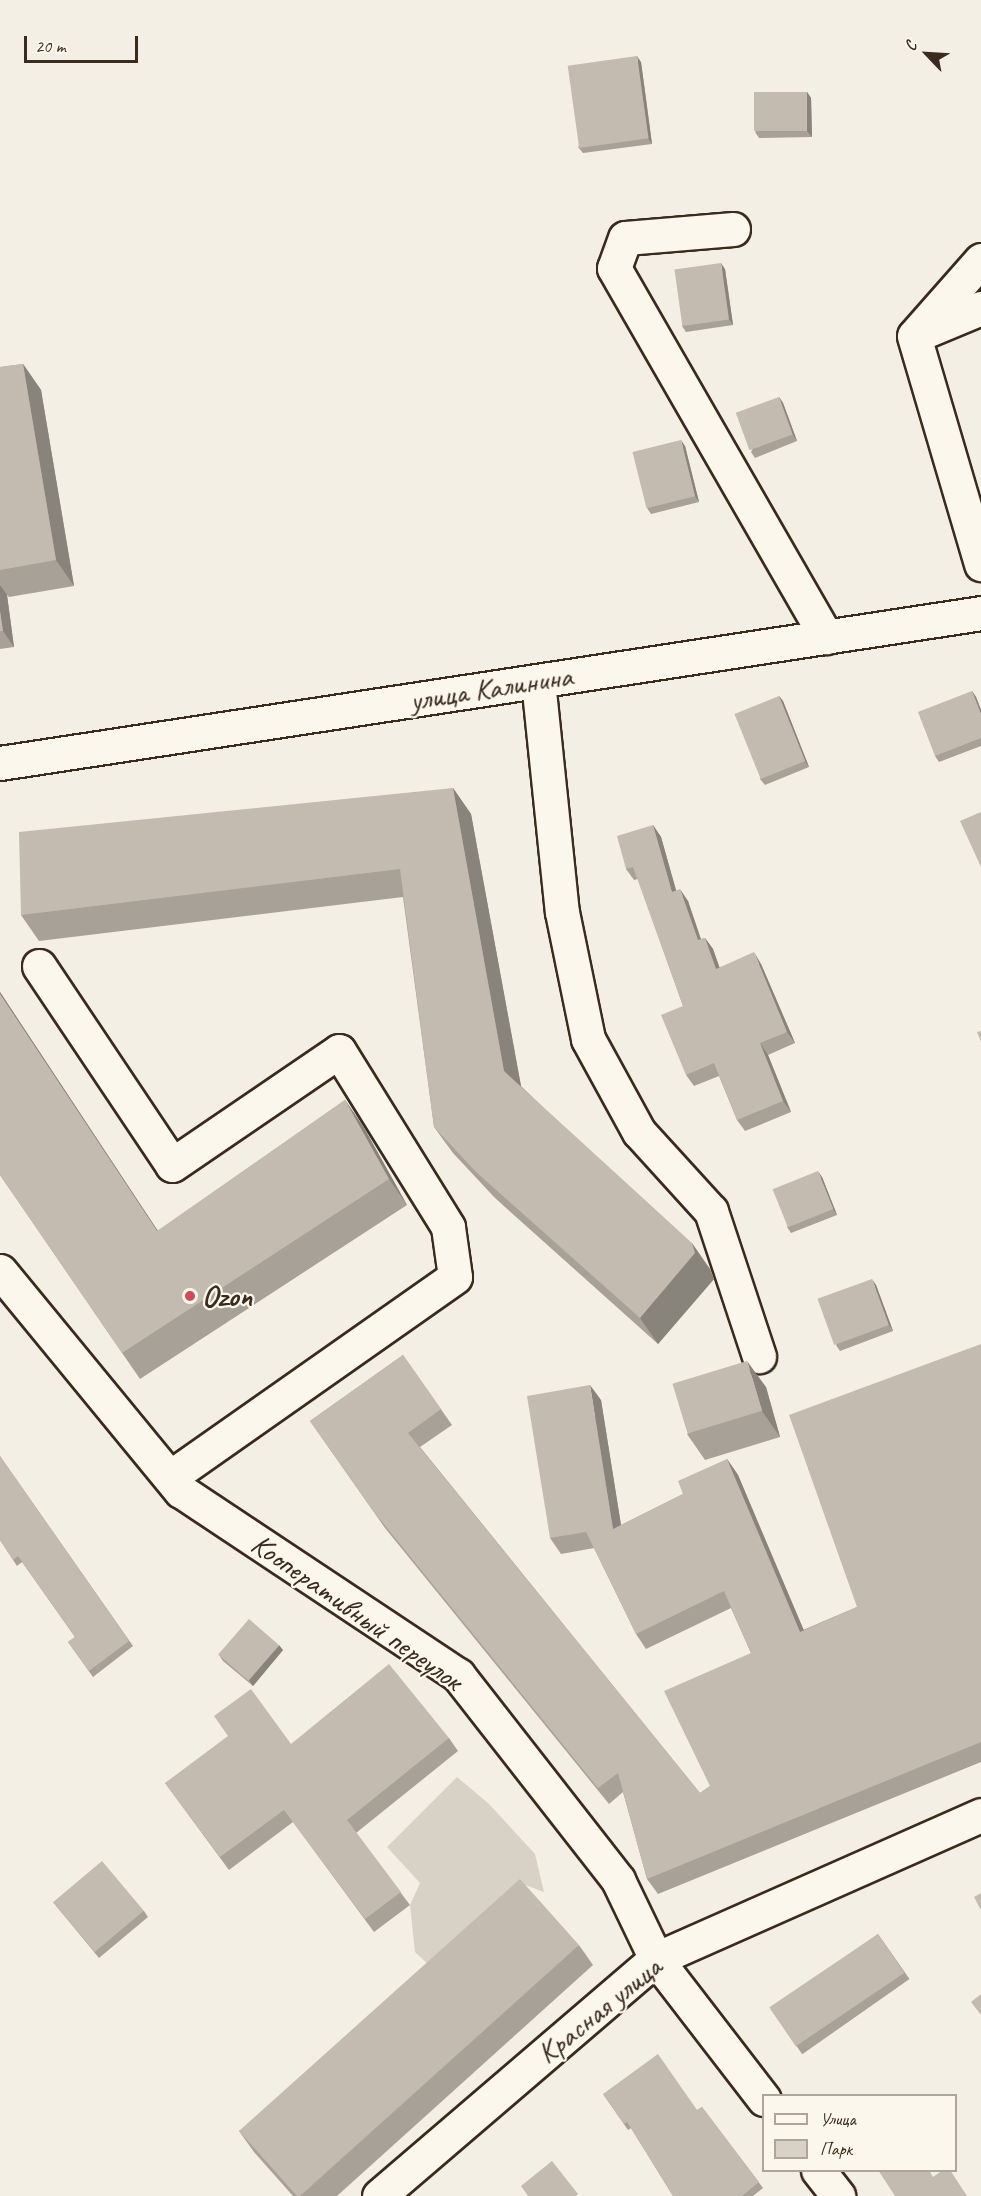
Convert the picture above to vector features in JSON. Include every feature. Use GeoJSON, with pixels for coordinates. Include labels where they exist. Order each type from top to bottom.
{"type":"FeatureCollection","features":[{"type":"Feature","properties":{"kind":"street"},"geometry":{"type":"LineString","coordinates":[[733,229],[625,238],[614,268],[826,637]]}},
{"type":"Feature","properties":{"kind":"street"},"geometry":{"type":"LineString","coordinates":[[914,336],[981,260]]}},
{"type":"Feature","properties":{"kind":"street"},"geometry":{"type":"LineString","coordinates":[[914,336],[981,308]]}},
{"type":"Feature","properties":{"kind":"street"},"geometry":{"type":"LineString","coordinates":[[914,336],[981,564]]}},
{"type":"Feature","properties":{"kind":"street","name":"улица Калинина"},"geometry":{"type":"LineString","coordinates":[[0,763],[981,613]]}},
{"type":"Feature","properties":{"kind":"street"},"geometry":{"type":"LineString","coordinates":[[538,681],[562,912],[588,1039],[639,1132],[711,1211],[759,1356]]}},
{"type":"Feature","properties":{"kind":"street"},"geometry":{"type":"LineString","coordinates":[[39,966],[172,1165],[339,1051],[448,1227],[455,1277],[170,1477]]}},
{"type":"Feature","properties":{"kind":"street","name":"Кооперативный переулок"},"geometry":{"type":"LineString","coordinates":[[0,1271],[181,1491],[458,1675],[618,1880],[656,1959],[762,2096]]}},
{"type":"Feature","properties":{"kind":"street","name":"Красная улица"},"geometry":{"type":"LineString","coordinates":[[379,2196],[656,1959],[981,1815]]}},
{"type":"Feature","properties":{"kind":"street"},"geometry":{"type":"LineString","coordinates":[[820,2172],[838,2196]]}},
{"type":"Feature","properties":{"kind":"green space"},"geometry":{"type":"Polygon","coordinates":[[[457,1777],[488,1803],[535,1854],[544,1892],[520,1883],[430,1966],[415,1952],[410,1905],[420,1883],[387,1847],[457,1777]]]}},
{"type":"Feature","properties":{"kind":"building"},"geometry":{"type":"Polygon","coordinates":[[[637,56],[649,138],[579,148],[568,66],[637,56]]]}},
{"type":"Feature","properties":{"kind":"building"},"geometry":{"type":"Polygon","coordinates":[[[754,92],[807,92],[807,131],[754,131],[754,92]]]}},
{"type":"Feature","properties":{"kind":"building"},"geometry":{"type":"Polygon","coordinates":[[[721,263],[729,319],[682,326],[674,270],[721,263]]]}},
{"type":"Feature","properties":{"kind":"building"},"geometry":{"type":"Polygon","coordinates":[[[23,364],[56,560],[0,570],[0,367],[23,364]]]}},
{"type":"Feature","properties":{"kind":"building"},"geometry":{"type":"Polygon","coordinates":[[[779,397],[793,435],[749,450],[736,413],[779,397]]]}},
{"type":"Feature","properties":{"kind":"building"},"geometry":{"type":"Polygon","coordinates":[[[681,440],[695,496],[647,508],[632,452],[681,440]]]}},
{"type":"Feature","properties":{"kind":"building"},"geometry":{"type":"Polygon","coordinates":[[[0,611],[3,631],[0,631],[0,611]]]}},
{"type":"Feature","properties":{"kind":"building"},"geometry":{"type":"Polygon","coordinates":[[[972,691],[981,714],[981,738],[935,756],[918,712],[972,691]]]}},
{"type":"Feature","properties":{"kind":"building"},"geometry":{"type":"Polygon","coordinates":[[[779,696],[805,761],[761,779],[734,714],[779,696]]]}},
{"type":"Feature","properties":{"kind":"building"},"geometry":{"type":"Polygon","coordinates":[[[453,788],[504,1071],[692,1243],[695,1253],[640,1318],[476,1172],[434,1127],[400,869],[21,915],[19,832],[453,788]]]}},
{"type":"Feature","properties":{"kind":"building"},"geometry":{"type":"Polygon","coordinates":[[[981,812],[981,867],[960,821],[981,812]]]}},
{"type":"Feature","properties":{"kind":"building"},"geometry":{"type":"Polygon","coordinates":[[[653,825],[672,892],[680,889],[698,940],[705,938],[716,969],[754,952],[787,1032],[760,1043],[783,1101],[737,1120],[714,1063],[686,1075],[661,1015],[683,1006],[633,867],[626,869],[617,836],[653,825]]]}},
{"type":"Feature","properties":{"kind":"building"},"geometry":{"type":"Polygon","coordinates":[[[0,994],[157,1231],[345,1100],[389,1179],[122,1353],[0,1175],[0,994]]]}},
{"type":"Feature","properties":{"kind":"building"},"geometry":{"type":"Polygon","coordinates":[[[818,1171],[833,1209],[788,1227],[773,1189],[818,1171]]]}},
{"type":"Feature","properties":{"kind":"building"},"geometry":{"type":"Polygon","coordinates":[[[872,1279],[889,1325],[834,1345],[817,1299],[872,1279]]]}},
{"type":"Feature","properties":{"kind":"building"},"geometry":{"type":"Polygon","coordinates":[[[981,1344],[981,1742],[647,1879],[618,1773],[598,1788],[374,1512],[310,1421],[403,1355],[441,1409],[408,1433],[700,1793],[710,1786],[664,1691],[751,1653],[724,1591],[636,1634],[586,1532],[550,1538],[527,1396],[590,1385],[613,1529],[683,1494],[678,1481],[727,1459],[800,1632],[857,1607],[789,1415],[981,1344]]]}},
{"type":"Feature","properties":{"kind":"building"},"geometry":{"type":"Polygon","coordinates":[[[747,1361],[762,1411],[688,1434],[672,1384],[747,1361]]]}},
{"type":"Feature","properties":{"kind":"building"},"geometry":{"type":"Polygon","coordinates":[[[0,1456],[129,1641],[89,1671],[68,1642],[75,1637],[18,1556],[13,1560],[0,1540],[0,1456]]]}},
{"type":"Feature","properties":{"kind":"building"},"geometry":{"type":"Polygon","coordinates":[[[249,1619],[279,1645],[248,1681],[218,1654],[249,1619]]]}},
{"type":"Feature","properties":{"kind":"building"},"geometry":{"type":"Polygon","coordinates":[[[389,1664],[449,1738],[347,1820],[401,1892],[365,1919],[284,1810],[220,1857],[165,1783],[228,1736],[214,1716],[251,1689],[291,1744],[389,1664]]]}},
{"type":"Feature","properties":{"kind":"building"},"geometry":{"type":"Polygon","coordinates":[[[102,1861],[144,1911],[95,1952],[53,1902],[102,1861]]]}},
{"type":"Feature","properties":{"kind":"building"},"geometry":{"type":"Polygon","coordinates":[[[520,1879],[579,1945],[300,2196],[297,2196],[239,2131],[520,1879]]]}},
{"type":"Feature","properties":{"kind":"building"},"geometry":{"type":"Polygon","coordinates":[[[981,1893],[981,1910],[974,1897],[981,1893]]]}},
{"type":"Feature","properties":{"kind":"building"},"geometry":{"type":"Polygon","coordinates":[[[878,1934],[904,1973],[796,2046],[769,2007],[878,1934]]]}},
{"type":"Feature","properties":{"kind":"building"},"geometry":{"type":"Polygon","coordinates":[[[981,1994],[981,2015],[971,2002],[981,1994]]]}},
{"type":"Feature","properties":{"kind":"building"},"geometry":{"type":"Polygon","coordinates":[[[658,2054],[697,2110],[702,2107],[759,2182],[742,2196],[673,2196],[627,2122],[624,2124],[603,2094],[658,2054]]]}},
{"type":"Feature","properties":{"kind":"building"},"geometry":{"type":"Polygon","coordinates":[[[552,2161],[578,2194],[576,2196],[528,2196],[521,2186],[552,2161]]]}},
{"type":"Feature","properties":{"kind":"building"},"geometry":{"type":"Polygon","coordinates":[[[879,2172],[930,2172],[933,2177],[940,2172],[951,2172],[967,2196],[895,2196],[879,2172]]]}},
{"type":"Feature","properties":{"kind":"place","name":"Ozon"},"geometry":{"type":"Point","coordinates":[190,1296]}}]}
